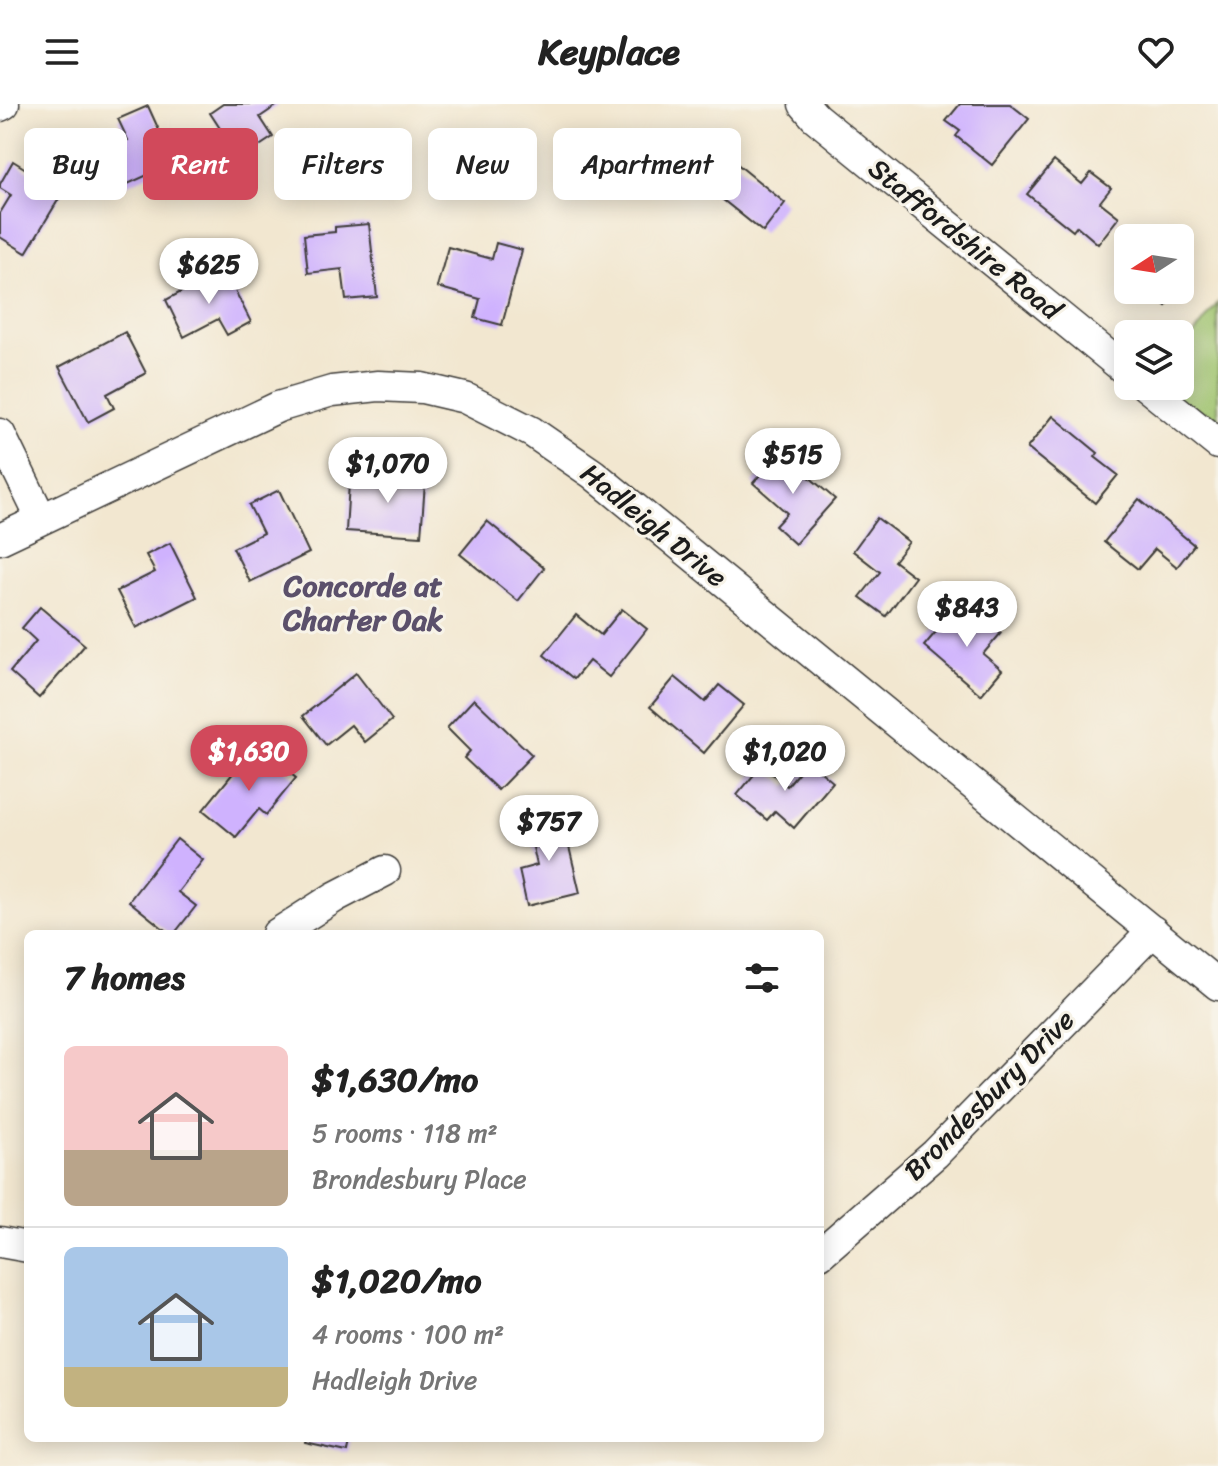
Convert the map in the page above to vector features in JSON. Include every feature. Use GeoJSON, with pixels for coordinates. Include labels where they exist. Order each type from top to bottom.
{"type":"FeatureCollection","features":[{"type":"Feature","properties":{"kind":"street","name":"Staffordshire Road"},"geometry":{"type":"LineString","coordinates":[[804,104],[815,117],[1114,361]]}},
{"type":"Feature","properties":{"kind":"street","name":"Hadleigh Drive"},"geometry":{"type":"LineString","coordinates":[[0,539],[278,407],[332,391],[378,386],[422,388],[465,398],[532,432],[593,474],[1218,985]]}},
{"type":"Feature","properties":{"kind":"street"},"geometry":{"type":"LineString","coordinates":[[1163,400],[1218,444]]}},
{"type":"Feature","properties":{"kind":"street"},"geometry":{"type":"LineString","coordinates":[[0,434],[41,518]]}},
{"type":"Feature","properties":{"kind":"street"},"geometry":{"type":"LineString","coordinates":[[283,930],[335,897],[385,871]]}},
{"type":"Feature","properties":{"kind":"street","name":"Brondesbury Drive"},"geometry":{"type":"LineString","coordinates":[[824,1251],[935,1154],[1153,931]]}},
{"type":"Feature","properties":{"kind":"street"},"geometry":{"type":"LineString","coordinates":[[0,1242],[24,1246]]}},
{"type":"Feature","properties":{"kind":"green space"},"geometry":{"type":"Polygon","coordinates":[[[1218,303],[1218,444],[1169,400],[1194,400],[1194,335],[1218,303]]]}},
{"type":"Feature","properties":{"kind":"building"},"geometry":{"type":"Polygon","coordinates":[[[223,104],[279,104],[260,117],[273,137],[258,147],[258,128],[220,128],[210,113],[223,104]]]}},
{"type":"Feature","properties":{"kind":"building"},"geometry":{"type":"Polygon","coordinates":[[[960,104],[1010,104],[1029,119],[992,165],[956,136],[960,131],[946,121],[960,104]]]}},
{"type":"Feature","properties":{"kind":"building"},"geometry":{"type":"Polygon","coordinates":[[[148,106],[158,128],[143,128],[143,177],[127,184],[127,128],[122,128],[118,119],[148,106]]]}},
{"type":"Feature","properties":{"kind":"building"},"geometry":{"type":"Polygon","coordinates":[[[13,161],[24,168],[24,200],[58,200],[26,253],[0,237],[0,213],[11,195],[0,188],[13,161]]]}},
{"type":"Feature","properties":{"kind":"building"},"geometry":{"type":"Polygon","coordinates":[[[1054,161],[1082,184],[1091,173],[1111,188],[1100,202],[1119,217],[1098,244],[1077,226],[1073,231],[1027,194],[1054,161]]]}},
{"type":"Feature","properties":{"kind":"building"},"geometry":{"type":"Polygon","coordinates":[[[741,167],[785,203],[763,232],[723,200],[741,200],[741,167]]]}},
{"type":"Feature","properties":{"kind":"building"},"geometry":{"type":"Polygon","coordinates":[[[369,224],[377,297],[346,300],[342,269],[308,273],[304,235],[335,232],[335,227],[369,224]]]}},
{"type":"Feature","properties":{"kind":"building"},"geometry":{"type":"Polygon","coordinates":[[[496,243],[522,250],[502,325],[475,318],[480,299],[437,287],[448,247],[492,259],[496,243]]]}},
{"type":"Feature","properties":{"kind":"building"},"geometry":{"type":"Polygon","coordinates":[[[224,269],[251,322],[227,335],[218,319],[184,337],[166,300],[224,269]]]}},
{"type":"Feature","properties":{"kind":"building"},"geometry":{"type":"Polygon","coordinates":[[[125,332],[146,373],[107,394],[114,408],[88,422],[59,367],[125,332]]]}},
{"type":"Feature","properties":{"kind":"building"},"geometry":{"type":"Polygon","coordinates":[[[1053,416],[1098,453],[1095,457],[1118,475],[1095,503],[1027,448],[1053,416]]]}},
{"type":"Feature","properties":{"kind":"building"},"geometry":{"type":"Polygon","coordinates":[[[780,452],[835,499],[795,544],[775,526],[787,513],[753,483],[780,452]]]}},
{"type":"Feature","properties":{"kind":"building"},"geometry":{"type":"Polygon","coordinates":[[[397,468],[426,470],[421,536],[346,531],[349,483],[396,486],[397,468]]]}},
{"type":"Feature","properties":{"kind":"building"},"geometry":{"type":"Polygon","coordinates":[[[279,490],[309,553],[250,582],[233,548],[263,533],[249,505],[279,490]]]}},
{"type":"Feature","properties":{"kind":"building"},"geometry":{"type":"Polygon","coordinates":[[[1139,499],[1194,545],[1177,567],[1155,549],[1138,569],[1104,542],[1139,499]]]}},
{"type":"Feature","properties":{"kind":"building"},"geometry":{"type":"Polygon","coordinates":[[[877,518],[909,542],[894,561],[915,577],[886,616],[860,597],[880,572],[853,551],[877,518]]]}},
{"type":"Feature","properties":{"kind":"building"},"geometry":{"type":"Polygon","coordinates":[[[487,521],[544,568],[518,601],[460,554],[487,521]]]}},
{"type":"Feature","properties":{"kind":"building"},"geometry":{"type":"Polygon","coordinates":[[[170,543],[197,597],[136,628],[117,591],[155,572],[146,555],[170,543]]]}},
{"type":"Feature","properties":{"kind":"building"},"geometry":{"type":"Polygon","coordinates":[[[40,607],[85,645],[39,698],[10,672],[36,641],[22,628],[40,607]]]}},
{"type":"Feature","properties":{"kind":"building"},"geometry":{"type":"Polygon","coordinates":[[[972,607],[1001,633],[983,654],[1002,670],[981,695],[924,646],[951,614],[960,622],[972,607]]]}},
{"type":"Feature","properties":{"kind":"building"},"geometry":{"type":"Polygon","coordinates":[[[622,609],[647,629],[609,677],[589,661],[574,679],[544,655],[576,615],[601,635],[622,609]]]}},
{"type":"Feature","properties":{"kind":"building"},"geometry":{"type":"Polygon","coordinates":[[[356,673],[392,720],[365,742],[351,725],[326,745],[303,716],[356,673]]]}},
{"type":"Feature","properties":{"kind":"building"},"geometry":{"type":"Polygon","coordinates":[[[675,677],[705,702],[719,685],[744,705],[704,753],[650,707],[675,677]]]}},
{"type":"Feature","properties":{"kind":"building"},"geometry":{"type":"Polygon","coordinates":[[[474,699],[532,755],[498,790],[464,758],[470,751],[447,728],[474,699]]]}},
{"type":"Feature","properties":{"kind":"building"},"geometry":{"type":"Polygon","coordinates":[[[267,755],[296,778],[266,815],[259,809],[236,837],[203,810],[247,756],[259,766],[267,755]]]}},
{"type":"Feature","properties":{"kind":"building"},"geometry":{"type":"Polygon","coordinates":[[[808,761],[833,782],[794,828],[775,811],[767,820],[737,795],[762,765],[787,786],[808,761]]]}},
{"type":"Feature","properties":{"kind":"building"},"geometry":{"type":"Polygon","coordinates":[[[561,813],[580,893],[527,906],[519,870],[537,865],[527,821],[561,813]]]}},
{"type":"Feature","properties":{"kind":"building"},"geometry":{"type":"Polygon","coordinates":[[[177,839],[203,860],[178,892],[196,906],[177,930],[165,930],[129,901],[177,839]]]}},
{"type":"Feature","properties":{"kind":"building"},"geometry":{"type":"Polygon","coordinates":[[[305,1442],[349,1442],[347,1452],[305,1442]]]}},
{"type":"Feature","properties":{"kind":"district","name":"Concorde at Charter Oak"},"geometry":{"type":"Point","coordinates":[363,603]}}]}
